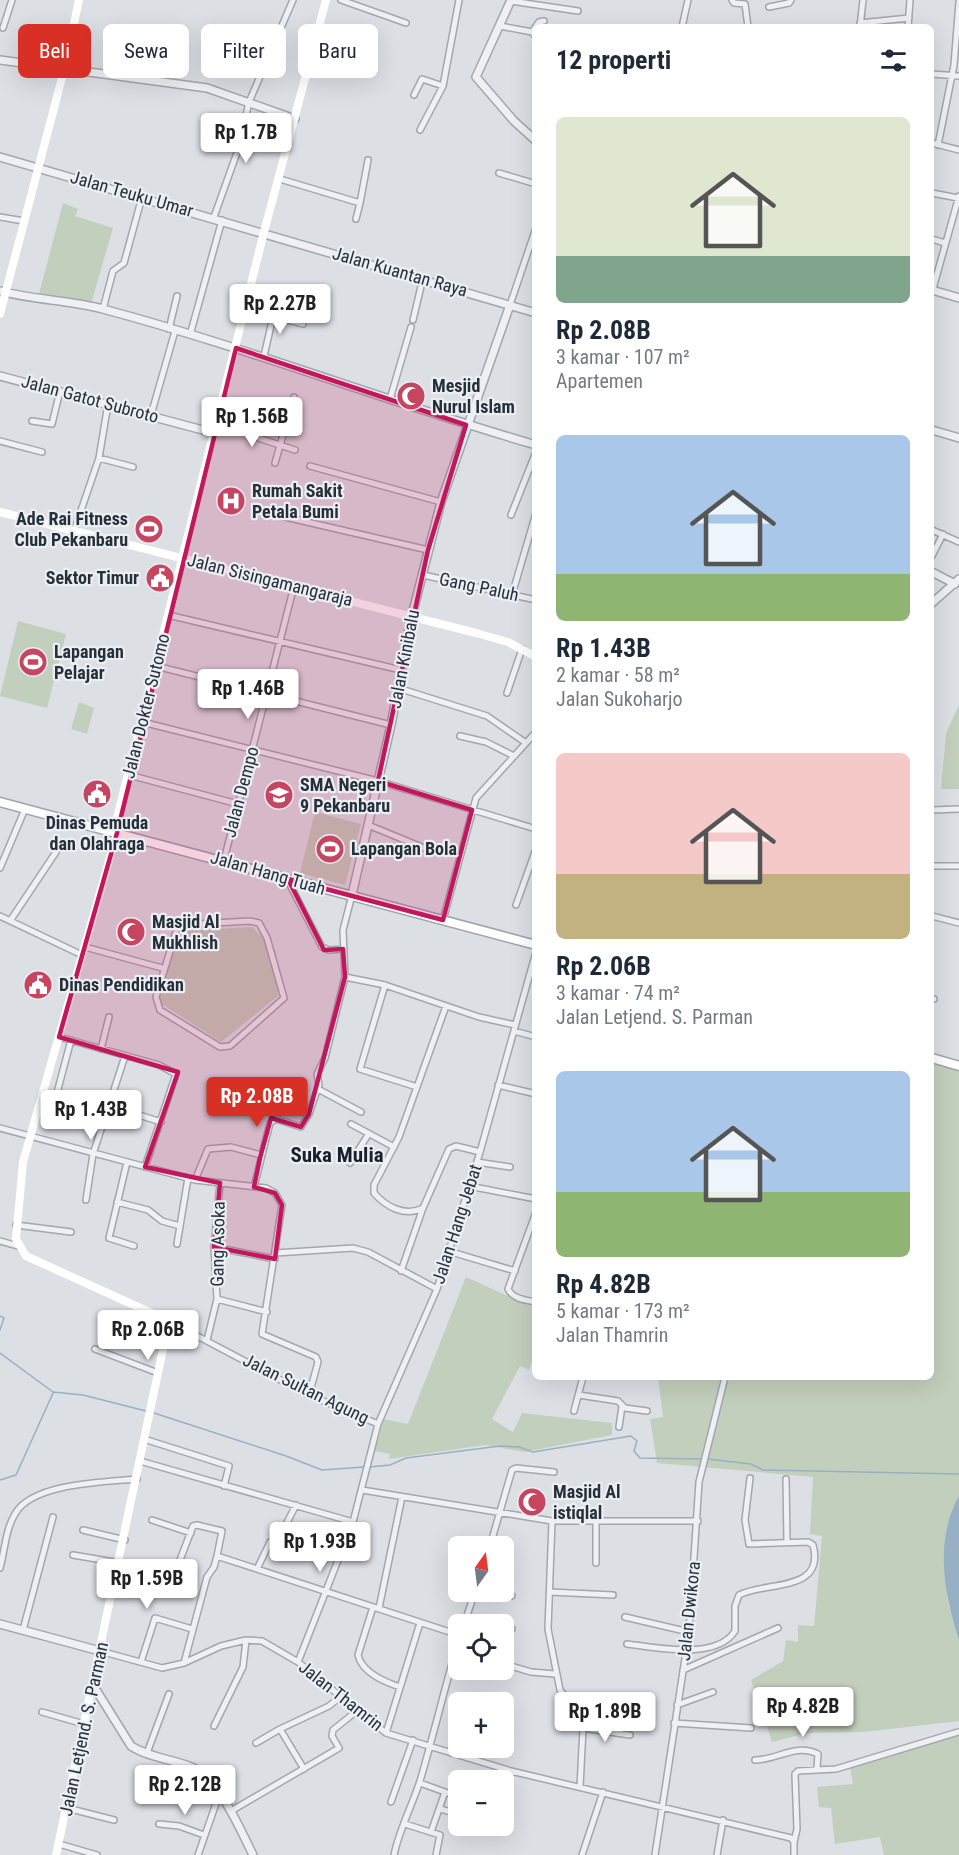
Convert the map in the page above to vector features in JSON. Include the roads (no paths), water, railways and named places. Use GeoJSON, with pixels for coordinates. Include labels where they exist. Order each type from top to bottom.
{"type":"FeatureCollection","features":[{"type":"Feature","properties":{"kind":"main road"},"geometry":{"type":"LineString","coordinates":[[74,24],[79,0]]}},
{"type":"Feature","properties":{"kind":"main road","name":"Jalan Dokter Sutomo"},"geometry":{"type":"LineString","coordinates":[[18,1246],[16,1225],[23,1162],[117,833],[116,822],[182,558],[264,232],[326,0]]}},
{"type":"Feature","properties":{"kind":"main road"},"geometry":{"type":"LineString","coordinates":[[0,314],[3,292],[62,78]]}},
{"type":"Feature","properties":{"kind":"main road","name":"Jalan Sisingamangaraja"},"geometry":{"type":"LineString","coordinates":[[0,512],[412,615],[508,642],[532,655]]}},
{"type":"Feature","properties":{"kind":"main road","name":"Jalan Hang Tuah"},"geometry":{"type":"LineString","coordinates":[[0,802],[532,944]]}},
{"type":"Feature","properties":{"kind":"main road"},"geometry":{"type":"LineString","coordinates":[[934,1059],[959,1066]]}},
{"type":"Feature","properties":{"kind":"main road"},"geometry":{"type":"LineString","coordinates":[[18,1246],[34,1261],[148,1309],[169,1321]]}},
{"type":"Feature","properties":{"kind":"main road","name":"Jalan Letjend. S. Parman"},"geometry":{"type":"LineString","coordinates":[[56,1855],[125,1540],[169,1321]]}},
{"type":"Feature","properties":{"kind":"street"},"geometry":{"type":"LineString","coordinates":[[3,28],[12,0]]}},
{"type":"Feature","properties":{"kind":"street"},"geometry":{"type":"LineString","coordinates":[[214,217],[238,147],[249,102],[292,0]]}},
{"type":"Feature","properties":{"kind":"street"},"geometry":{"type":"LineString","coordinates":[[341,0],[406,23]]}},
{"type":"Feature","properties":{"kind":"street"},"geometry":{"type":"LineString","coordinates":[[420,130],[442,86],[459,0]]}},
{"type":"Feature","properties":{"kind":"street"},"geometry":{"type":"LineString","coordinates":[[532,137],[476,78],[511,0],[578,11]]}},
{"type":"Feature","properties":{"kind":"street"},"geometry":{"type":"LineString","coordinates":[[683,24],[688,0]]}},
{"type":"Feature","properties":{"kind":"street"},"geometry":{"type":"LineString","coordinates":[[732,0],[734,3],[745,4],[748,24]]}},
{"type":"Feature","properties":{"kind":"street"},"geometry":{"type":"LineString","coordinates":[[770,7],[789,3],[791,0]]}},
{"type":"Feature","properties":{"kind":"street"},"geometry":{"type":"LineString","coordinates":[[860,24],[863,0]]}},
{"type":"Feature","properties":{"kind":"street"},"geometry":{"type":"LineString","coordinates":[[908,24],[910,0]]}},
{"type":"Feature","properties":{"kind":"street"},"geometry":{"type":"LineString","coordinates":[[959,2],[951,76],[935,144],[959,150]]}},
{"type":"Feature","properties":{"kind":"street"},"geometry":{"type":"LineString","coordinates":[[867,24],[909,18]]}},
{"type":"Feature","properties":{"kind":"street"},"geometry":{"type":"LineString","coordinates":[[538,24],[544,21]]}},
{"type":"Feature","properties":{"kind":"street"},"geometry":{"type":"LineString","coordinates":[[500,26],[532,34]]}},
{"type":"Feature","properties":{"kind":"street"},"geometry":{"type":"LineString","coordinates":[[0,60],[18,63]]}},
{"type":"Feature","properties":{"kind":"street"},"geometry":{"type":"LineString","coordinates":[[91,73],[207,88],[295,119]]}},
{"type":"Feature","properties":{"kind":"street"},"geometry":{"type":"LineString","coordinates":[[934,74],[959,76]]}},
{"type":"Feature","properties":{"kind":"street"},"geometry":{"type":"LineString","coordinates":[[414,95],[422,79],[442,86]]}},
{"type":"Feature","properties":{"kind":"street","name":"Jalan Teuku Umar"},"geometry":{"type":"LineString","coordinates":[[0,157],[264,232]]}},
{"type":"Feature","properties":{"kind":"street"},"geometry":{"type":"LineString","coordinates":[[356,219],[368,160]]}},
{"type":"Feature","properties":{"kind":"street"},"geometry":{"type":"LineString","coordinates":[[499,173],[532,183]]}},
{"type":"Feature","properties":{"kind":"street"},"geometry":{"type":"LineString","coordinates":[[280,179],[360,202]]}},
{"type":"Feature","properties":{"kind":"street"},"geometry":{"type":"LineString","coordinates":[[934,193],[959,197],[934,283]]}},
{"type":"Feature","properties":{"kind":"street"},"geometry":{"type":"LineString","coordinates":[[103,309],[113,271],[124,263],[142,197]]}},
{"type":"Feature","properties":{"kind":"street"},"geometry":{"type":"LineString","coordinates":[[0,217],[24,221]]}},
{"type":"Feature","properties":{"kind":"street"},"geometry":{"type":"LineString","coordinates":[[190,335],[222,220]]}},
{"type":"Feature","properties":{"kind":"street"},"geometry":{"type":"LineString","coordinates":[[952,223],[959,225]]}},
{"type":"Feature","properties":{"kind":"street","name":"Jalan Kuantan Raya"},"geometry":{"type":"LineString","coordinates":[[264,232],[532,312]]}},
{"type":"Feature","properties":{"kind":"street"},"geometry":{"type":"LineString","coordinates":[[510,305],[532,240]]}},
{"type":"Feature","properties":{"kind":"street"},"geometry":{"type":"LineString","coordinates":[[934,240],[945,243]]}},
{"type":"Feature","properties":{"kind":"street"},"geometry":{"type":"LineString","coordinates":[[413,320],[423,278]]}},
{"type":"Feature","properties":{"kind":"street"},"geometry":{"type":"LineString","coordinates":[[934,291],[959,298]]}},
{"type":"Feature","properties":{"kind":"street"},"geometry":{"type":"LineString","coordinates":[[3,292],[103,309],[264,356],[466,425],[532,444]]}},
{"type":"Feature","properties":{"kind":"street"},"geometry":{"type":"LineString","coordinates":[[151,415],[172,330],[177,296]]}},
{"type":"Feature","properties":{"kind":"street","name":"Jalan Kinibalu"},"geometry":{"type":"LineString","coordinates":[[352,895],[428,550],[466,425],[510,305]]}},
{"type":"Feature","properties":{"kind":"street"},"geometry":{"type":"LineString","coordinates":[[264,356],[272,321],[280,318],[303,324]]}},
{"type":"Feature","properties":{"kind":"street"},"geometry":{"type":"LineString","coordinates":[[390,399],[411,327]]}},
{"type":"Feature","properties":{"kind":"street","name":"Jalan Gatot Subroto"},"geometry":{"type":"LineString","coordinates":[[0,376],[214,433]]}},
{"type":"Feature","properties":{"kind":"street"},"geometry":{"type":"LineString","coordinates":[[32,421],[52,424],[60,391]]}},
{"type":"Feature","properties":{"kind":"street"},"geometry":{"type":"LineString","coordinates":[[275,463],[294,397]]}},
{"type":"Feature","properties":{"kind":"street"},"geometry":{"type":"LineString","coordinates":[[74,531],[99,458],[108,404]]}},
{"type":"Feature","properties":{"kind":"street"},"geometry":{"type":"LineString","coordinates":[[217,421],[246,428],[252,436],[295,450]]}},
{"type":"Feature","properties":{"kind":"street"},"geometry":{"type":"LineString","coordinates":[[934,430],[958,435]]}},
{"type":"Feature","properties":{"kind":"street"},"geometry":{"type":"LineString","coordinates":[[0,441],[42,452]]}},
{"type":"Feature","properties":{"kind":"street"},"geometry":{"type":"LineString","coordinates":[[99,458],[133,467]]}},
{"type":"Feature","properties":{"kind":"street"},"geometry":{"type":"LineString","coordinates":[[512,515],[532,462]]}},
{"type":"Feature","properties":{"kind":"street"},"geometry":{"type":"LineString","coordinates":[[310,466],[441,502]]}},
{"type":"Feature","properties":{"kind":"street"},"geometry":{"type":"LineString","coordinates":[[281,516],[428,550]]}},
{"type":"Feature","properties":{"kind":"street"},"geometry":{"type":"LineString","coordinates":[[512,595],[532,523]]}},
{"type":"Feature","properties":{"kind":"street"},"geometry":{"type":"LineString","coordinates":[[934,531],[959,542]]}},
{"type":"Feature","properties":{"kind":"street"},"geometry":{"type":"LineString","coordinates":[[528,533],[532,534]]}},
{"type":"Feature","properties":{"kind":"street"},"geometry":{"type":"LineString","coordinates":[[934,552],[943,534]]}},
{"type":"Feature","properties":{"kind":"street"},"geometry":{"type":"LineString","coordinates":[[934,573],[957,583],[934,601]]}},
{"type":"Feature","properties":{"kind":"street","name":"Gang Paluh"},"geometry":{"type":"LineString","coordinates":[[423,575],[532,599]]}},
{"type":"Feature","properties":{"kind":"street","name":"Jalan Dempo"},"geometry":{"type":"LineString","coordinates":[[224,860],[294,586]]}},
{"type":"Feature","properties":{"kind":"street"},"geometry":{"type":"LineString","coordinates":[[168,615],[401,670]]}},
{"type":"Feature","properties":{"kind":"street"},"geometry":{"type":"LineString","coordinates":[[507,693],[522,650]]}},
{"type":"Feature","properties":{"kind":"street"},"geometry":{"type":"LineString","coordinates":[[156,666],[391,725]]}},
{"type":"Feature","properties":{"kind":"street"},"geometry":{"type":"LineString","coordinates":[[398,688],[487,716],[526,743]]}},
{"type":"Feature","properties":{"kind":"street"},"geometry":{"type":"LineString","coordinates":[[142,722],[253,747],[378,781],[532,827]]}},
{"type":"Feature","properties":{"kind":"street"},"geometry":{"type":"LineString","coordinates":[[460,736],[486,742],[514,756]]}},
{"type":"Feature","properties":{"kind":"street"},"geometry":{"type":"LineString","coordinates":[[443,920],[472,810],[481,790],[532,736]]}},
{"type":"Feature","properties":{"kind":"street"},"geometry":{"type":"LineString","coordinates":[[129,775],[238,804]]}},
{"type":"Feature","properties":{"kind":"street"},"geometry":{"type":"LineString","coordinates":[[0,868],[24,809]]}},
{"type":"Feature","properties":{"kind":"street"},"geometry":{"type":"LineString","coordinates":[[934,810],[959,809]]}},
{"type":"Feature","properties":{"kind":"street"},"geometry":{"type":"LineString","coordinates":[[368,825],[434,852]]}},
{"type":"Feature","properties":{"kind":"street"},"geometry":{"type":"LineString","coordinates":[[10,921],[56,852]]}},
{"type":"Feature","properties":{"kind":"street"},"geometry":{"type":"LineString","coordinates":[[516,905],[532,860]]}},
{"type":"Feature","properties":{"kind":"street"},"geometry":{"type":"LineString","coordinates":[[934,866],[959,866]]}},
{"type":"Feature","properties":{"kind":"street"},"geometry":{"type":"LineString","coordinates":[[287,879],[322,947],[329,950],[343,949]]}},
{"type":"Feature","properties":{"kind":"street"},"geometry":{"type":"LineString","coordinates":[[254,1187],[271,1121],[276,1119],[302,1126],[318,1089],[317,1074],[325,1058],[345,977],[343,930],[352,895]]}},
{"type":"Feature","properties":{"kind":"street"},"geometry":{"type":"LineString","coordinates":[[0,916],[83,951],[162,968]]}},
{"type":"Feature","properties":{"kind":"street"},"geometry":{"type":"LineString","coordinates":[[934,917],[959,923]]}},
{"type":"Feature","properties":{"kind":"street"},"geometry":{"type":"LineString","coordinates":[[255,921],[267,938],[284,998],[230,1046],[220,1047],[160,1010],[156,997],[162,968],[178,925],[255,921]]}},
{"type":"Feature","properties":{"kind":"street","name":"Jalan Hang Jebat"},"geometry":{"type":"LineString","coordinates":[[298,1662],[353,1522],[378,1424],[436,1289],[480,1152],[532,966]]}},
{"type":"Feature","properties":{"kind":"street"},"geometry":{"type":"LineString","coordinates":[[345,977],[385,985],[532,1035]]}},
{"type":"Feature","properties":{"kind":"street"},"geometry":{"type":"LineString","coordinates":[[385,985],[360,1069],[417,1087]]}},
{"type":"Feature","properties":{"kind":"street"},"geometry":{"type":"LineString","coordinates":[[423,1208],[415,1212],[399,1211],[374,1193],[374,1185],[394,1148],[446,1006]]}},
{"type":"Feature","properties":{"kind":"street"},"geometry":{"type":"LineString","coordinates":[[100,1049],[110,1017]]}},
{"type":"Feature","properties":{"kind":"street"},"geometry":{"type":"LineString","coordinates":[[59,1037],[159,1065],[176,1074],[145,1167]]}},
{"type":"Feature","properties":{"kind":"street"},"geometry":{"type":"LineString","coordinates":[[49,1123],[71,1040]]}},
{"type":"Feature","properties":{"kind":"street"},"geometry":{"type":"LineString","coordinates":[[86,1200],[93,1154],[111,1106],[125,1056]]}},
{"type":"Feature","properties":{"kind":"street"},"geometry":{"type":"LineString","coordinates":[[498,1085],[532,1093]]}},
{"type":"Feature","properties":{"kind":"street"},"geometry":{"type":"LineString","coordinates":[[318,1089],[361,1112]]}},
{"type":"Feature","properties":{"kind":"street"},"geometry":{"type":"LineString","coordinates":[[111,1106],[161,1122]]}},
{"type":"Feature","properties":{"kind":"street"},"geometry":{"type":"LineString","coordinates":[[351,1124],[394,1148]]}},
{"type":"Feature","properties":{"kind":"street"},"geometry":{"type":"LineString","coordinates":[[0,1128],[192,1179],[270,1190],[282,1204],[267,1312],[262,1330],[265,1336],[317,1359],[309,1395]]}},
{"type":"Feature","properties":{"kind":"street"},"geometry":{"type":"LineString","coordinates":[[350,1163],[368,1135]]}},
{"type":"Feature","properties":{"kind":"street"},"geometry":{"type":"LineString","coordinates":[[401,1271],[423,1208],[449,1149],[456,1146],[480,1152]]}},
{"type":"Feature","properties":{"kind":"street"},"geometry":{"type":"LineString","coordinates":[[177,1244],[192,1179],[208,1149],[231,1147],[261,1155]]}},
{"type":"Feature","properties":{"kind":"street"},"geometry":{"type":"LineString","coordinates":[[127,1162],[109,1238],[134,1246]]}},
{"type":"Feature","properties":{"kind":"street"},"geometry":{"type":"LineString","coordinates":[[477,1162],[510,1167]]}},
{"type":"Feature","properties":{"kind":"street","name":"Gang Asoka"},"geometry":{"type":"LineString","coordinates":[[207,1341],[217,1299],[214,1247],[220,1183]]}},
{"type":"Feature","properties":{"kind":"street"},"geometry":{"type":"LineString","coordinates":[[469,1186],[532,1197]]}},
{"type":"Feature","properties":{"kind":"street"},"geometry":{"type":"LineString","coordinates":[[117,1202],[154,1212],[162,1221],[180,1226]]}},
{"type":"Feature","properties":{"kind":"street"},"geometry":{"type":"LineString","coordinates":[[532,1223],[509,1292],[519,1299],[532,1301]]}},
{"type":"Feature","properties":{"kind":"street"},"geometry":{"type":"LineString","coordinates":[[16,1225],[71,1232]]}},
{"type":"Feature","properties":{"kind":"street"},"geometry":{"type":"LineString","coordinates":[[0,1241],[18,1246]]}},
{"type":"Feature","properties":{"kind":"street"},"geometry":{"type":"LineString","coordinates":[[214,1247],[275,1256],[352,1248],[368,1252],[436,1289]]}},
{"type":"Feature","properties":{"kind":"street"},"geometry":{"type":"LineString","coordinates":[[448,1251],[515,1271]]}},
{"type":"Feature","properties":{"kind":"street"},"geometry":{"type":"LineString","coordinates":[[217,1299],[267,1312]]}},
{"type":"Feature","properties":{"kind":"street","name":"Jalan Sultan Agung"},"geometry":{"type":"LineString","coordinates":[[169,1321],[309,1395],[378,1424]]}},
{"type":"Feature","properties":{"kind":"street"},"geometry":{"type":"LineString","coordinates":[[95,1348],[158,1373]]}},
{"type":"Feature","properties":{"kind":"street"},"geometry":{"type":"LineString","coordinates":[[574,1411],[582,1380]]}},
{"type":"Feature","properties":{"kind":"street","name":"Jalan Dwikora"},"geometry":{"type":"LineString","coordinates":[[654,1855],[689,1632],[699,1482],[724,1380]]}},
{"type":"Feature","properties":{"kind":"street"},"geometry":{"type":"LineString","coordinates":[[579,1395],[618,1401],[622,1406],[647,1411]]}},
{"type":"Feature","properties":{"kind":"street"},"geometry":{"type":"LineString","coordinates":[[619,1427],[622,1406]]}},
{"type":"Feature","properties":{"kind":"street"},"geometry":{"type":"LineString","coordinates":[[144,1439],[229,1466],[224,1486]]}},
{"type":"Feature","properties":{"kind":"street"},"geometry":{"type":"LineString","coordinates":[[140,1461],[353,1522]]}},
{"type":"Feature","properties":{"kind":"street"},"geometry":{"type":"LineString","coordinates":[[493,1536],[514,1469],[554,1472]]}},
{"type":"Feature","properties":{"kind":"street"},"geometry":{"type":"LineString","coordinates":[[627,1644],[686,1651],[721,1643],[731,1637],[737,1624],[735,1606],[739,1595],[767,1587],[794,1583],[804,1578],[813,1568],[816,1556],[813,1545],[808,1542],[749,1544],[745,1520],[750,1478]]}},
{"type":"Feature","properties":{"kind":"street"},"geometry":{"type":"LineString","coordinates":[[0,1568],[13,1516],[32,1497],[67,1488],[137,1479]]}},
{"type":"Feature","properties":{"kind":"street"},"geometry":{"type":"LineString","coordinates":[[786,1479],[787,1542]]}},
{"type":"Feature","properties":{"kind":"street"},"geometry":{"type":"LineString","coordinates":[[362,1490],[552,1521],[698,1521]]}},
{"type":"Feature","properties":{"kind":"street"},"geometry":{"type":"LineString","coordinates":[[400,1687],[381,1681],[359,1661],[358,1655],[376,1607],[402,1497]]}},
{"type":"Feature","properties":{"kind":"street"},"geometry":{"type":"LineString","coordinates":[[258,1568],[270,1542],[278,1540],[296,1505]]}},
{"type":"Feature","properties":{"kind":"street"},"geometry":{"type":"LineString","coordinates":[[23,1630],[53,1517]]}},
{"type":"Feature","properties":{"kind":"street"},"geometry":{"type":"LineString","coordinates":[[152,1520],[191,1533]]}},
{"type":"Feature","properties":{"kind":"street"},"geometry":{"type":"LineString","coordinates":[[552,1521],[548,1629],[555,1674],[560,1690],[581,1714],[583,1728],[580,1787]]}},
{"type":"Feature","properties":{"kind":"street"},"geometry":{"type":"LineString","coordinates":[[596,1522],[596,1563]]}},
{"type":"Feature","properties":{"kind":"street"},"geometry":{"type":"LineString","coordinates":[[168,1594],[193,1526],[222,1531],[214,1567],[207,1577],[183,1663]]}},
{"type":"Feature","properties":{"kind":"street"},"geometry":{"type":"LineString","coordinates":[[83,1530],[125,1540]]}},
{"type":"Feature","properties":{"kind":"street"},"geometry":{"type":"LineString","coordinates":[[73,1555],[120,1563]]}},
{"type":"Feature","properties":{"kind":"street"},"geometry":{"type":"LineString","coordinates":[[217,1556],[376,1607],[448,1633]]}},
{"type":"Feature","properties":{"kind":"street"},"geometry":{"type":"LineString","coordinates":[[550,1592],[613,1595]]}},
{"type":"Feature","properties":{"kind":"street"},"geometry":{"type":"LineString","coordinates":[[625,1617],[689,1632]]}},
{"type":"Feature","properties":{"kind":"street"},"geometry":{"type":"LineString","coordinates":[[141,1662],[155,1618],[192,1629]]}},
{"type":"Feature","properties":{"kind":"street"},"geometry":{"type":"LineString","coordinates":[[386,1733],[420,1623]]}},
{"type":"Feature","properties":{"kind":"street"},"geometry":{"type":"LineString","coordinates":[[0,1624],[162,1668],[183,1663],[221,1646],[246,1640],[243,1667],[214,1726]]}},
{"type":"Feature","properties":{"kind":"street"},"geometry":{"type":"LineString","coordinates":[[683,1670],[778,1628]]}},
{"type":"Feature","properties":{"kind":"street","name":"Jalan Thamrin"},"geometry":{"type":"LineString","coordinates":[[246,1640],[262,1641],[298,1662],[386,1733],[508,1770]]}},
{"type":"Feature","properties":{"kind":"street"},"geometry":{"type":"LineString","coordinates":[[514,1667],[531,1672],[555,1674]]}},
{"type":"Feature","properties":{"kind":"street"},"geometry":{"type":"LineString","coordinates":[[394,1855],[397,1839],[420,1783],[449,1680]]}},
{"type":"Feature","properties":{"kind":"street"},"geometry":{"type":"LineString","coordinates":[[93,1685],[131,1746],[191,1766],[200,1772],[231,1811],[253,1855]]}},
{"type":"Feature","properties":{"kind":"street"},"geometry":{"type":"LineString","coordinates":[[677,1705],[713,1692]]}},
{"type":"Feature","properties":{"kind":"street"},"geometry":{"type":"LineString","coordinates":[[147,1753],[169,1695]]}},
{"type":"Feature","properties":{"kind":"street"},"geometry":{"type":"LineString","coordinates":[[256,1743],[329,1706],[341,1696]]}},
{"type":"Feature","properties":{"kind":"street"},"geometry":{"type":"LineString","coordinates":[[231,1811],[339,1748],[332,1736],[333,1730],[358,1710]]}},
{"type":"Feature","properties":{"kind":"street"},"geometry":{"type":"LineString","coordinates":[[42,1712],[84,1724]]}},
{"type":"Feature","properties":{"kind":"street"},"geometry":{"type":"LineString","coordinates":[[674,1723],[751,1728]]}},
{"type":"Feature","properties":{"kind":"street"},"geometry":{"type":"LineString","coordinates":[[583,1728],[630,1735]]}},
{"type":"Feature","properties":{"kind":"street"},"geometry":{"type":"LineString","coordinates":[[280,1729],[304,1769]]}},
{"type":"Feature","properties":{"kind":"street"},"geometry":{"type":"LineString","coordinates":[[794,1855],[797,1829],[795,1774],[817,1768],[836,1769],[958,1732]]}},
{"type":"Feature","properties":{"kind":"street"},"geometry":{"type":"LineString","coordinates":[[391,1802],[413,1740]]}},
{"type":"Feature","properties":{"kind":"street"},"geometry":{"type":"LineString","coordinates":[[755,1760],[772,1760],[789,1751],[804,1750],[818,1754],[817,1768]]}},
{"type":"Feature","properties":{"kind":"street","name":"Jalan Thamrin"},"geometry":{"type":"LineString","coordinates":[[514,1772],[723,1820],[790,1838],[794,1842]]}},
{"type":"Feature","properties":{"kind":"street"},"geometry":{"type":"LineString","coordinates":[[420,1783],[448,1793]]}},
{"type":"Feature","properties":{"kind":"street"},"geometry":{"type":"LineString","coordinates":[[431,1832],[445,1792]]}},
{"type":"Feature","properties":{"kind":"street"},"geometry":{"type":"LineString","coordinates":[[582,1855],[603,1792]]}},
{"type":"Feature","properties":{"kind":"street"},"geometry":{"type":"LineString","coordinates":[[198,1855],[219,1795]]}},
{"type":"Feature","properties":{"kind":"street"},"geometry":{"type":"LineString","coordinates":[[67,1808],[114,1820]]}},
{"type":"Feature","properties":{"kind":"street"},"geometry":{"type":"LineString","coordinates":[[440,1809],[448,1811]]}},
{"type":"Feature","properties":{"kind":"street"},"geometry":{"type":"LineString","coordinates":[[717,1855],[723,1820]]}},
{"type":"Feature","properties":{"kind":"street"},"geometry":{"type":"LineString","coordinates":[[159,1824],[179,1826],[204,1835]]}},
{"type":"Feature","properties":{"kind":"street"},"geometry":{"type":"LineString","coordinates":[[405,1824],[441,1836],[436,1855]]}},
{"type":"Feature","properties":{"kind":"street"},"geometry":{"type":"LineString","coordinates":[[59,1844],[97,1855]]}},
{"type":"Feature","properties":{"kind":"water"},"geometry":{"type":"Polygon","coordinates":[[[959,1496],[959,1640],[949,1605],[944,1549],[951,1513],[959,1496]]]}},
{"type":"Feature","properties":{"kind":"waterway"},"geometry":{"type":"LineString","coordinates":[[0,1316],[4,1318],[0,1330]]}},
{"type":"Feature","properties":{"kind":"waterway"},"geometry":{"type":"LineString","coordinates":[[0,1353],[53,1392],[83,1395],[146,1411]]}},
{"type":"Feature","properties":{"kind":"waterway"},"geometry":{"type":"LineString","coordinates":[[0,1480],[16,1475],[53,1393]]}},
{"type":"Feature","properties":{"kind":"waterway"},"geometry":{"type":"LineString","coordinates":[[154,1413],[322,1470],[364,1467]]}},
{"type":"Feature","properties":{"kind":"waterway"},"geometry":{"type":"LineString","coordinates":[[369,1467],[390,1465],[406,1458],[500,1446],[519,1447],[533,1452],[631,1436],[637,1441],[634,1451],[640,1458],[703,1459]]}},
{"type":"Feature","properties":{"kind":"waterway"},"geometry":{"type":"LineString","coordinates":[[708,1459],[751,1464],[763,1470],[959,1474]]}},
{"type":"Feature","properties":{"kind":"place","name":"Mesjid Nurul Islam"},"geometry":{"type":"Point","coordinates":[411,396]}},
{"type":"Feature","properties":{"kind":"place","name":"Rumah Sakit Petala Bumi"},"geometry":{"type":"Point","coordinates":[231,501]}},
{"type":"Feature","properties":{"kind":"place","name":"Ade Rai Fitness Club Pekanbaru"},"geometry":{"type":"Point","coordinates":[149,529]}},
{"type":"Feature","properties":{"kind":"place","name":"Sektor Timur"},"geometry":{"type":"Point","coordinates":[160,578]}},
{"type":"Feature","properties":{"kind":"place","name":"Lapangan Pelajar"},"geometry":{"type":"Point","coordinates":[33,662]}},
{"type":"Feature","properties":{"kind":"place","name":"Dinas Pemuda dan Olahraga"},"geometry":{"type":"Point","coordinates":[97,794]}},
{"type":"Feature","properties":{"kind":"place","name":"SMA Negeri 9 Pekanbaru"},"geometry":{"type":"Point","coordinates":[279,795]}},
{"type":"Feature","properties":{"kind":"place","name":"Lapangan Bola"},"geometry":{"type":"Point","coordinates":[330,849]}},
{"type":"Feature","properties":{"kind":"place","name":"Masjid Al Mukhlish"},"geometry":{"type":"Point","coordinates":[131,932]}},
{"type":"Feature","properties":{"kind":"place","name":"Dinas Pendidikan"},"geometry":{"type":"Point","coordinates":[38,985]}},
{"type":"Feature","properties":{"kind":"place","name":"Masjid Al istiqlal"},"geometry":{"type":"Point","coordinates":[532,1502]}},
{"type":"Feature","properties":{"kind":"district","name":"Suka Mulia"},"geometry":{"type":"Point","coordinates":[337,1155]}}]}
